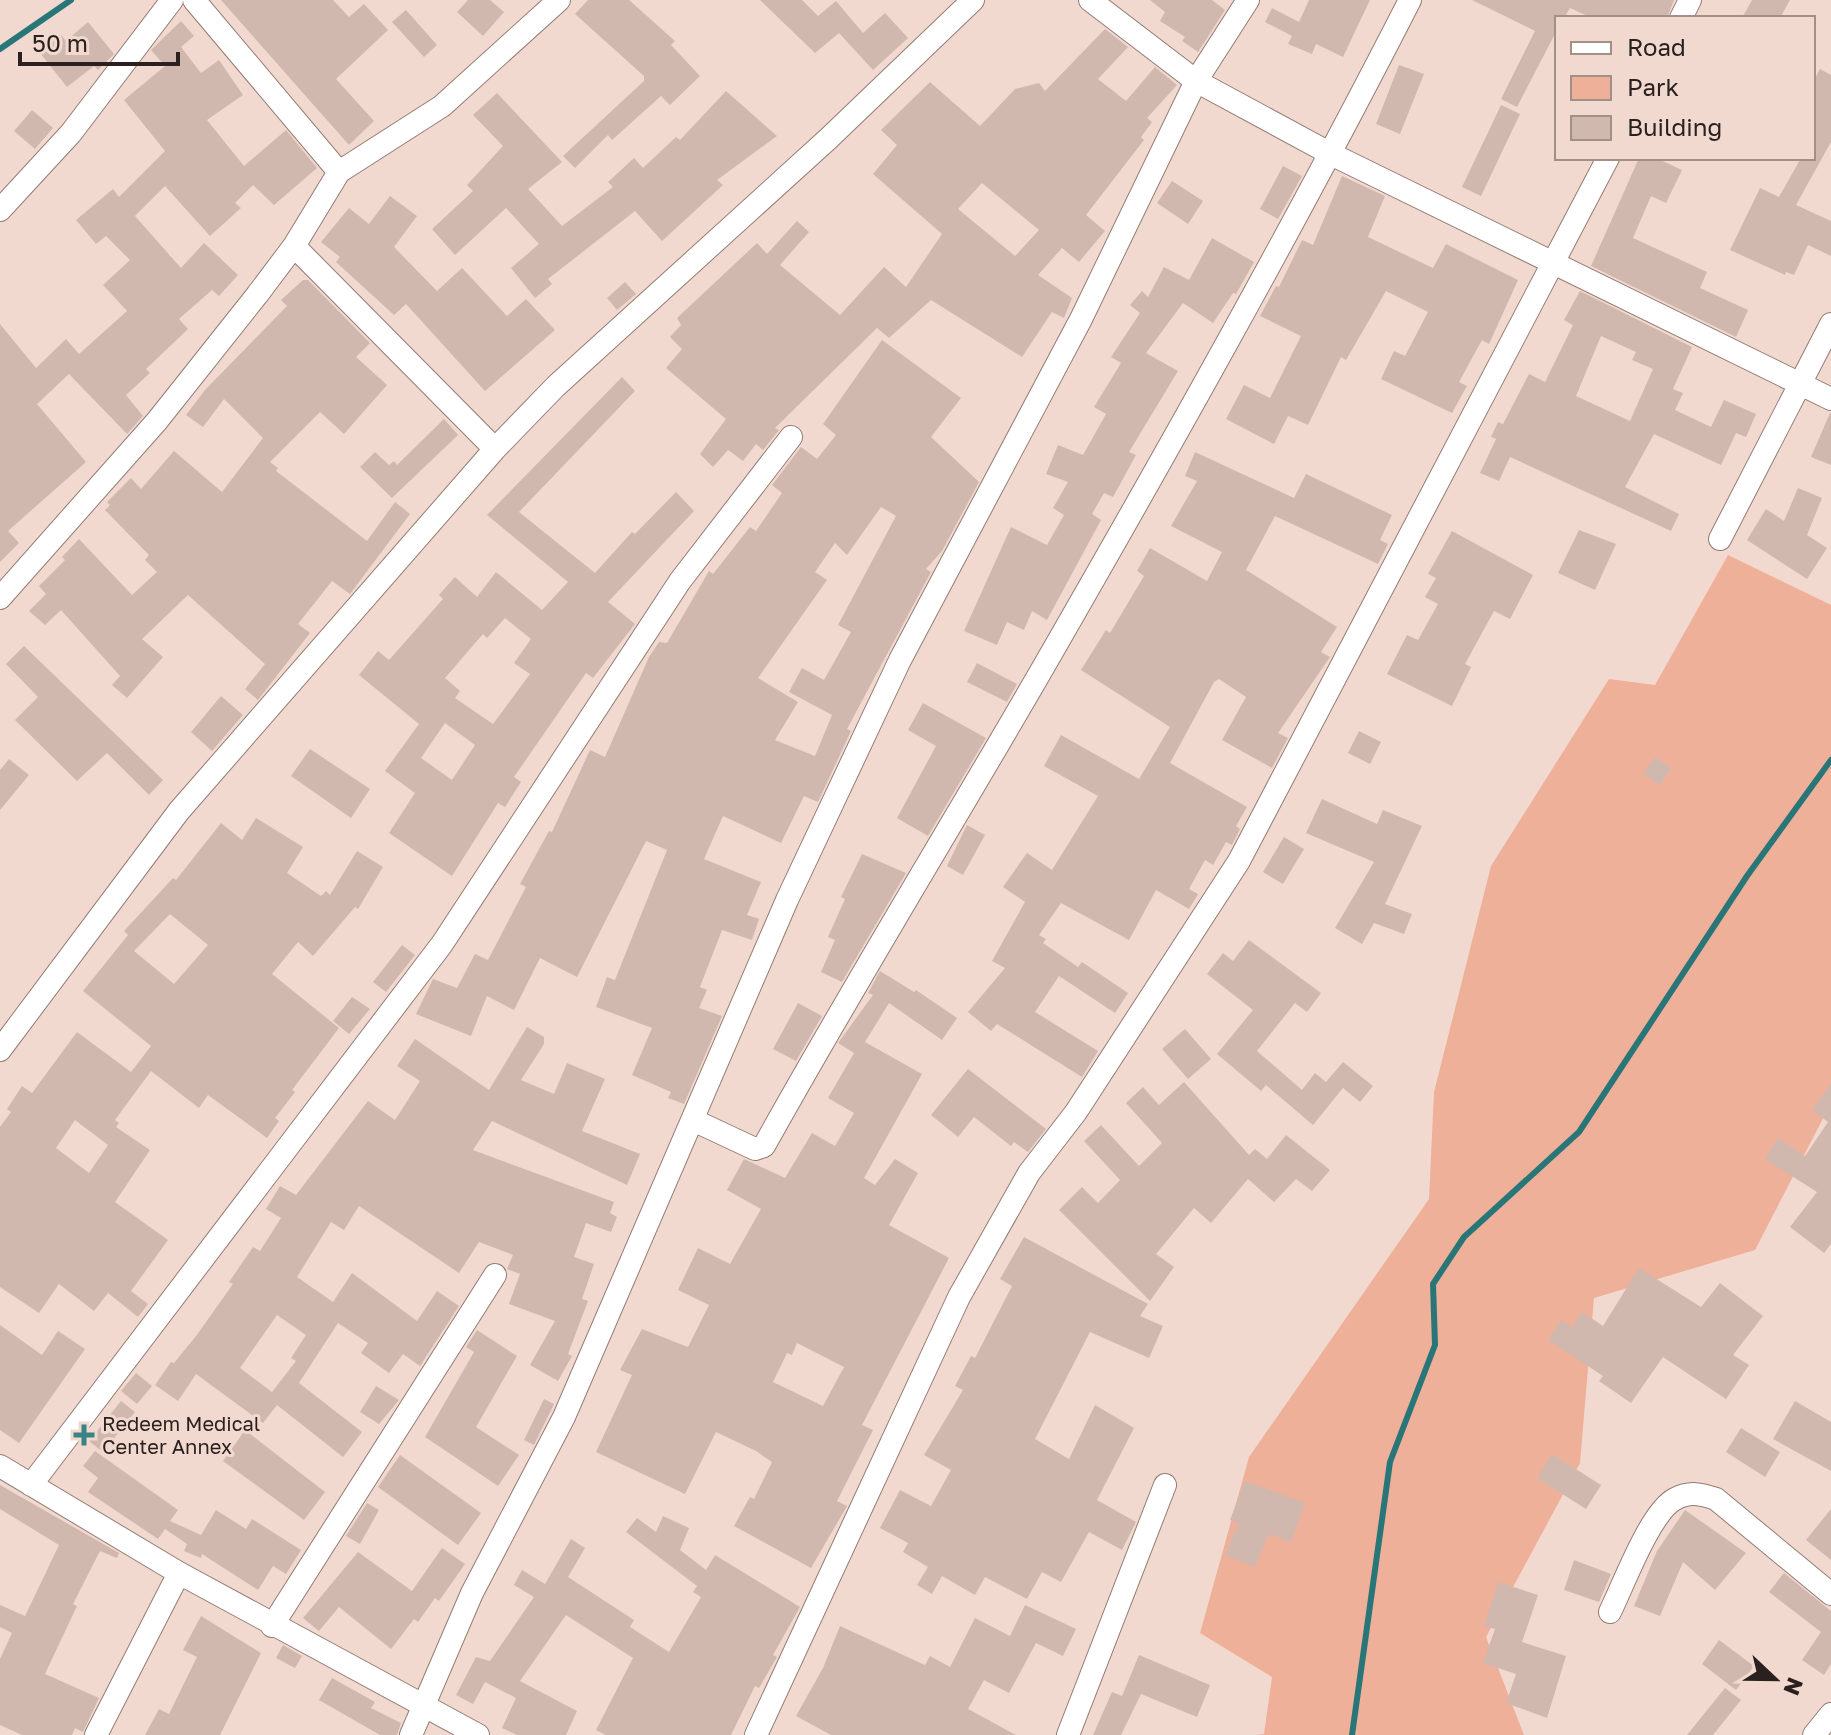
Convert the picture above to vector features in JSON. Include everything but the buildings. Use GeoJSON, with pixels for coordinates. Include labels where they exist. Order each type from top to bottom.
{"type":"FeatureCollection","features":[{"type":"Feature","properties":{"kind":"street"},"geometry":{"type":"LineString","coordinates":[[0,210],[71,133],[172,0]]}},
{"type":"Feature","properties":{"kind":"street"},"geometry":{"type":"LineString","coordinates":[[194,0],[339,172]]}},
{"type":"Feature","properties":{"kind":"street"},"geometry":{"type":"LineString","coordinates":[[0,598],[157,421],[294,246],[339,172],[442,106],[559,0]]}},
{"type":"Feature","properties":{"kind":"street"},"geometry":{"type":"LineString","coordinates":[[0,1050],[179,811],[495,449],[556,386],[828,139],[973,0]]}},
{"type":"Feature","properties":{"kind":"street"},"geometry":{"type":"LineString","coordinates":[[1090,0],[1196,81],[1331,154],[1552,261],[1800,387],[1831,399]]}},
{"type":"Feature","properties":{"kind":"street"},"geometry":{"type":"LineString","coordinates":[[411,1735],[472,1593],[564,1417],[787,900],[900,660],[1081,319],[1196,81],[1248,0]]}},
{"type":"Feature","properties":{"kind":"street"},"geometry":{"type":"LineString","coordinates":[[693,1120],[755,1149],[764,1146],[833,1022],[1044,666],[1331,154],[1410,0]]}},
{"type":"Feature","properties":{"kind":"street"},"geometry":{"type":"LineString","coordinates":[[756,1735],[959,1297],[1029,1173],[1076,1112],[1239,861],[1607,160]]}},
{"type":"Feature","properties":{"kind":"street"},"geometry":{"type":"LineString","coordinates":[[294,246],[495,449]]}},
{"type":"Feature","properties":{"kind":"street"},"geometry":{"type":"LineString","coordinates":[[1720,539],[1831,324]]}},
{"type":"Feature","properties":{"kind":"street"},"geometry":{"type":"LineString","coordinates":[[31,1485],[442,944],[680,581],[791,437]]}},
{"type":"Feature","properties":{"kind":"street"},"geometry":{"type":"LineString","coordinates":[[272,1626],[495,1275]]}},
{"type":"Feature","properties":{"kind":"street"},"geometry":{"type":"LineString","coordinates":[[0,1466],[272,1626],[478,1735]]}},
{"type":"Feature","properties":{"kind":"street"},"geometry":{"type":"LineString","coordinates":[[1068,1735],[1165,1485]]}},
{"type":"Feature","properties":{"kind":"street"},"geometry":{"type":"LineString","coordinates":[[1610,1612],[1658,1515],[1673,1499],[1697,1492],[1716,1499],[1831,1594]]}},
{"type":"Feature","properties":{"kind":"street"},"geometry":{"type":"LineString","coordinates":[[96,1735],[179,1573]]}},
{"type":"Feature","properties":{"kind":"street"},"geometry":{"type":"LineString","coordinates":[[1814,1735],[1831,1714]]}},
{"type":"Feature","properties":{"kind":"green space"},"geometry":{"type":"Polygon","coordinates":[[[1728,555],[1831,605],[1831,1103],[1755,1250],[1594,1298],[1580,1463],[1486,1637],[1524,1735],[1257,1735],[1264,1734],[1272,1677],[1200,1633],[1249,1457],[1429,1199],[1434,1092],[1491,866],[1609,679],[1655,685],[1728,555]]]}},
{"type":"Feature","properties":{"kind":"waterway"},"geometry":{"type":"LineString","coordinates":[[0,49],[71,0]]}},
{"type":"Feature","properties":{"kind":"waterway"},"geometry":{"type":"LineString","coordinates":[[1352,1735],[1390,1462],[1435,1345],[1433,1284],[1464,1237],[1579,1132],[1747,876],[1831,760]]}},
{"type":"Feature","properties":{"kind":"place","name":"Redeem Medical Center Annex"},"geometry":{"type":"Point","coordinates":[84,1435]}}]}
